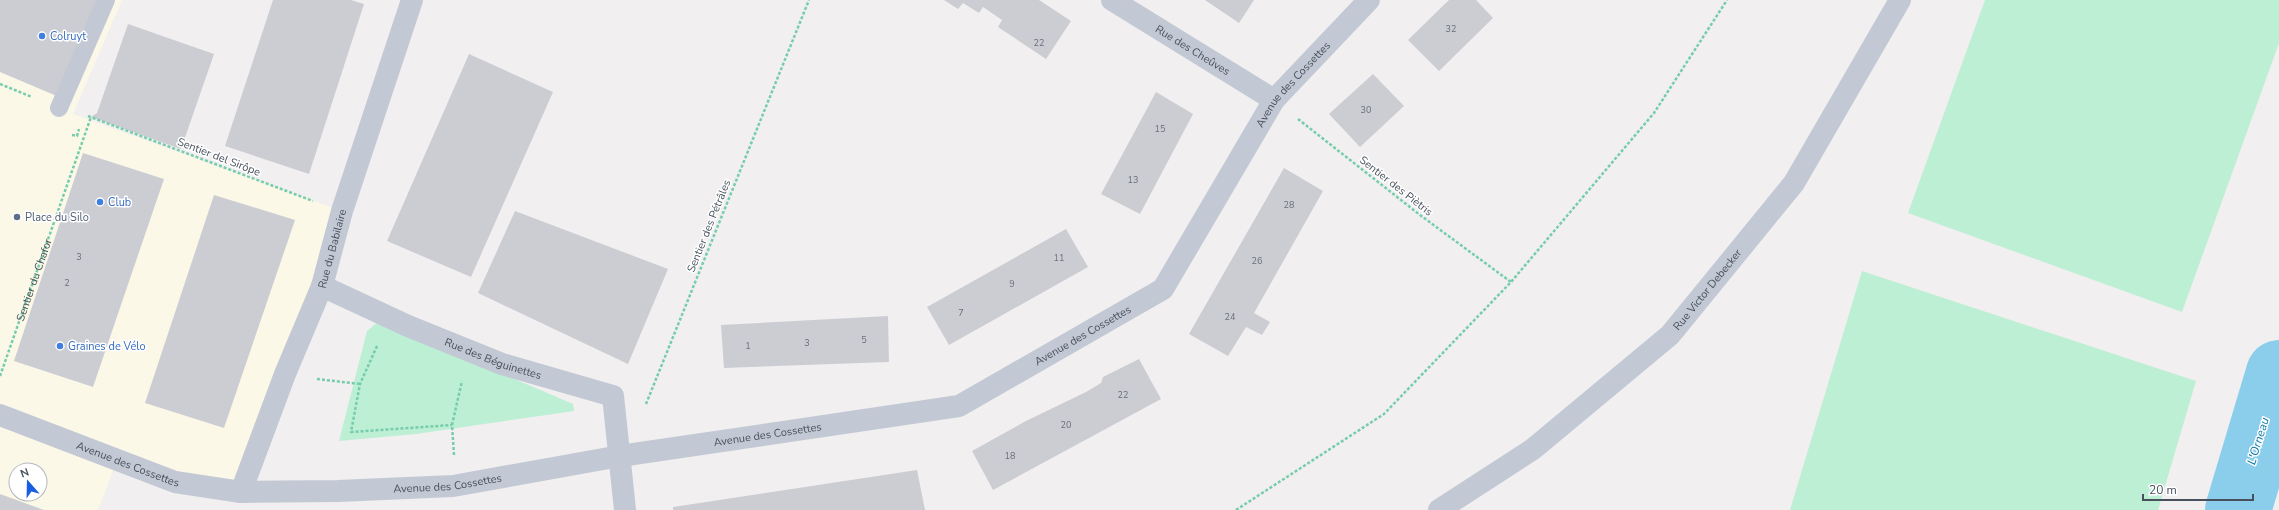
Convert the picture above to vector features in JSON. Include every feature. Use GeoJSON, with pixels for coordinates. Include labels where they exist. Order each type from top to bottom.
{"type":"FeatureCollection","features":[{"type":"Feature","properties":{"kind":"street","name":"Rue du Babilaire"},"geometry":{"type":"LineString","coordinates":[[241,492],[285,374],[322,286],[342,211],[412,0]]}},
{"type":"Feature","properties":{"kind":"street","name":"Rue des Cheûves"},"geometry":{"type":"LineString","coordinates":[[1112,0],[1274,100]]}},
{"type":"Feature","properties":{"kind":"street","name":"Avenue des Cossettes"},"geometry":{"type":"LineString","coordinates":[[0,415],[175,482],[241,492],[338,491],[453,486],[620,456],[959,406],[1163,289],[1274,100],[1369,0]]}},
{"type":"Feature","properties":{"kind":"street","name":"Rue Victor Debecker"},"geometry":{"type":"LineString","coordinates":[[1439,510],[1533,449],[1670,335],[1794,183],[1900,0]]}},
{"type":"Feature","properties":{"kind":"street","name":"Rue des Béguinettes"},"geometry":{"type":"LineString","coordinates":[[322,286],[408,326],[502,364],[613,396],[620,456]]}},
{"type":"Feature","properties":{"kind":"street"},"geometry":{"type":"LineString","coordinates":[[620,456],[625,510]]}},
{"type":"Feature","properties":{"kind":"lane"},"geometry":{"type":"LineString","coordinates":[[59,108],[106,0]]}},
{"type":"Feature","properties":{"kind":"path","name":"Sentier des Pétrâles"},"geometry":{"type":"LineString","coordinates":[[644,408],[809,0]]}},
{"type":"Feature","properties":{"kind":"path"},"geometry":{"type":"LineString","coordinates":[[1236,510],[1384,414],[1511,282],[1654,113],[1727,0]]}},
{"type":"Feature","properties":{"kind":"path","name":"Sentier des Piètris"},"geometry":{"type":"LineString","coordinates":[[1274,100],[1420,215],[1511,282]]}},
{"type":"Feature","properties":{"kind":"path","name":"Sentier del Sirôpe"},"geometry":{"type":"LineString","coordinates":[[91,117],[342,211]]}},
{"type":"Feature","properties":{"kind":"path","name":"Sentier du Chafor"},"geometry":{"type":"LineString","coordinates":[[0,376],[91,117]]}},
{"type":"Feature","properties":{"kind":"path"},"geometry":{"type":"LineString","coordinates":[[379,342],[360,384],[351,432],[452,424]]}},
{"type":"Feature","properties":{"kind":"path"},"geometry":{"type":"LineString","coordinates":[[453,486],[452,424],[463,375],[465,349]]}},
{"type":"Feature","properties":{"kind":"path"},"geometry":{"type":"LineString","coordinates":[[285,374],[293,377],[360,384]]}},
{"type":"Feature","properties":{"kind":"shaded area"},"geometry":{"type":"Polygon","coordinates":[[[0,0],[122,0],[73,114],[342,211],[241,492],[117,460],[98,510],[0,510],[0,0]]]}},
{"type":"Feature","properties":{"kind":"green space"},"geometry":{"type":"Polygon","coordinates":[[[1985,0],[2279,0],[2279,43],[2182,312],[1908,213],[1985,0]]]}},
{"type":"Feature","properties":{"kind":"green space"},"geometry":{"type":"Polygon","coordinates":[[[1862,271],[2196,381],[2158,510],[1790,510],[1862,271]]]}},
{"type":"Feature","properties":{"kind":"green space"},"geometry":{"type":"Polygon","coordinates":[[[379,321],[573,404],[574,411],[416,434],[339,441],[367,331],[379,321]]]}},
{"type":"Feature","properties":{"kind":"building","name":"Colruyt"},"geometry":{"type":"Polygon","coordinates":[[[0,0],[100,0],[59,97],[0,72],[0,0]]]}},
{"type":"Feature","properties":{"kind":"building"},"geometry":{"type":"Polygon","coordinates":[[[273,0],[351,0],[364,4],[309,174],[225,146],[273,0]]]}},
{"type":"Feature","properties":{"kind":"building"},"geometry":{"type":"Polygon","coordinates":[[[944,0],[1039,0],[1071,21],[1046,59],[998,27],[1002,20],[983,7],[979,13],[963,3],[958,9],[944,0]]]}},
{"type":"Feature","properties":{"kind":"building"},"geometry":{"type":"Polygon","coordinates":[[[1205,0],[1254,0],[1239,23],[1205,0]]]}},
{"type":"Feature","properties":{"kind":"building"},"geometry":{"type":"Polygon","coordinates":[[[1449,0],[1476,0],[1493,18],[1439,71],[1408,40],[1449,0]]]}},
{"type":"Feature","properties":{"kind":"building"},"geometry":{"type":"Polygon","coordinates":[[[128,24],[214,54],[181,149],[91,117],[97,113],[128,24]]]}},
{"type":"Feature","properties":{"kind":"building"},"geometry":{"type":"Polygon","coordinates":[[[469,54],[553,92],[471,277],[387,241],[469,54]]]}},
{"type":"Feature","properties":{"kind":"building"},"geometry":{"type":"Polygon","coordinates":[[[1373,74],[1404,106],[1360,147],[1329,114],[1373,74]]]}},
{"type":"Feature","properties":{"kind":"building"},"geometry":{"type":"Polygon","coordinates":[[[1156,92],[1193,114],[1140,214],[1101,194],[1156,92]]]}},
{"type":"Feature","properties":{"kind":"building"},"geometry":{"type":"Polygon","coordinates":[[[83,153],[164,179],[93,387],[14,361],[83,153]]]}},
{"type":"Feature","properties":{"kind":"building"},"geometry":{"type":"Polygon","coordinates":[[[1284,168],[1323,191],[1254,313],[1270,322],[1262,335],[1246,327],[1228,356],[1189,334],[1284,168]]]}},
{"type":"Feature","properties":{"kind":"building"},"geometry":{"type":"Polygon","coordinates":[[[214,195],[295,220],[224,428],[145,403],[214,195]]]}},
{"type":"Feature","properties":{"kind":"building"},"geometry":{"type":"Polygon","coordinates":[[[515,211],[668,269],[628,364],[478,293],[515,211]]]}},
{"type":"Feature","properties":{"kind":"building"},"geometry":{"type":"Polygon","coordinates":[[[1066,229],[1088,267],[949,345],[927,307],[1066,229]]]}},
{"type":"Feature","properties":{"kind":"building"},"geometry":{"type":"Polygon","coordinates":[[[888,316],[889,362],[724,368],[721,325],[888,316]]]}},
{"type":"Feature","properties":{"kind":"building"},"geometry":{"type":"Polygon","coordinates":[[[1139,359],[1161,399],[993,490],[972,451],[1026,421],[1086,392],[1101,383],[1103,377],[1139,359]]]}},
{"type":"Feature","properties":{"kind":"building"},"geometry":{"type":"Polygon","coordinates":[[[917,470],[925,510],[673,510],[673,507],[917,470]]]}},
{"type":"Feature","properties":{"kind":"building"},"geometry":{"type":"Polygon","coordinates":[[[0,494],[8,497],[8,502],[22,502],[44,510],[0,510],[0,494]]]}},
{"type":"Feature","properties":{"kind":"waterway","name":"L'Orneau"},"geometry":{"type":"LineString","coordinates":[[2238,510],[2279,373]]}},
{"type":"Feature","properties":{"kind":"place","name":"Colruyt"},"geometry":{"type":"Point","coordinates":[42,36]}},
{"type":"Feature","properties":{"kind":"place","name":"Club"},"geometry":{"type":"Point","coordinates":[100,202]}},
{"type":"Feature","properties":{"kind":"place","name":"Place du Silo"},"geometry":{"type":"Point","coordinates":[17,217]}},
{"type":"Feature","properties":{"kind":"place","name":"Graines de Vélo"},"geometry":{"type":"Point","coordinates":[60,346]}}]}
